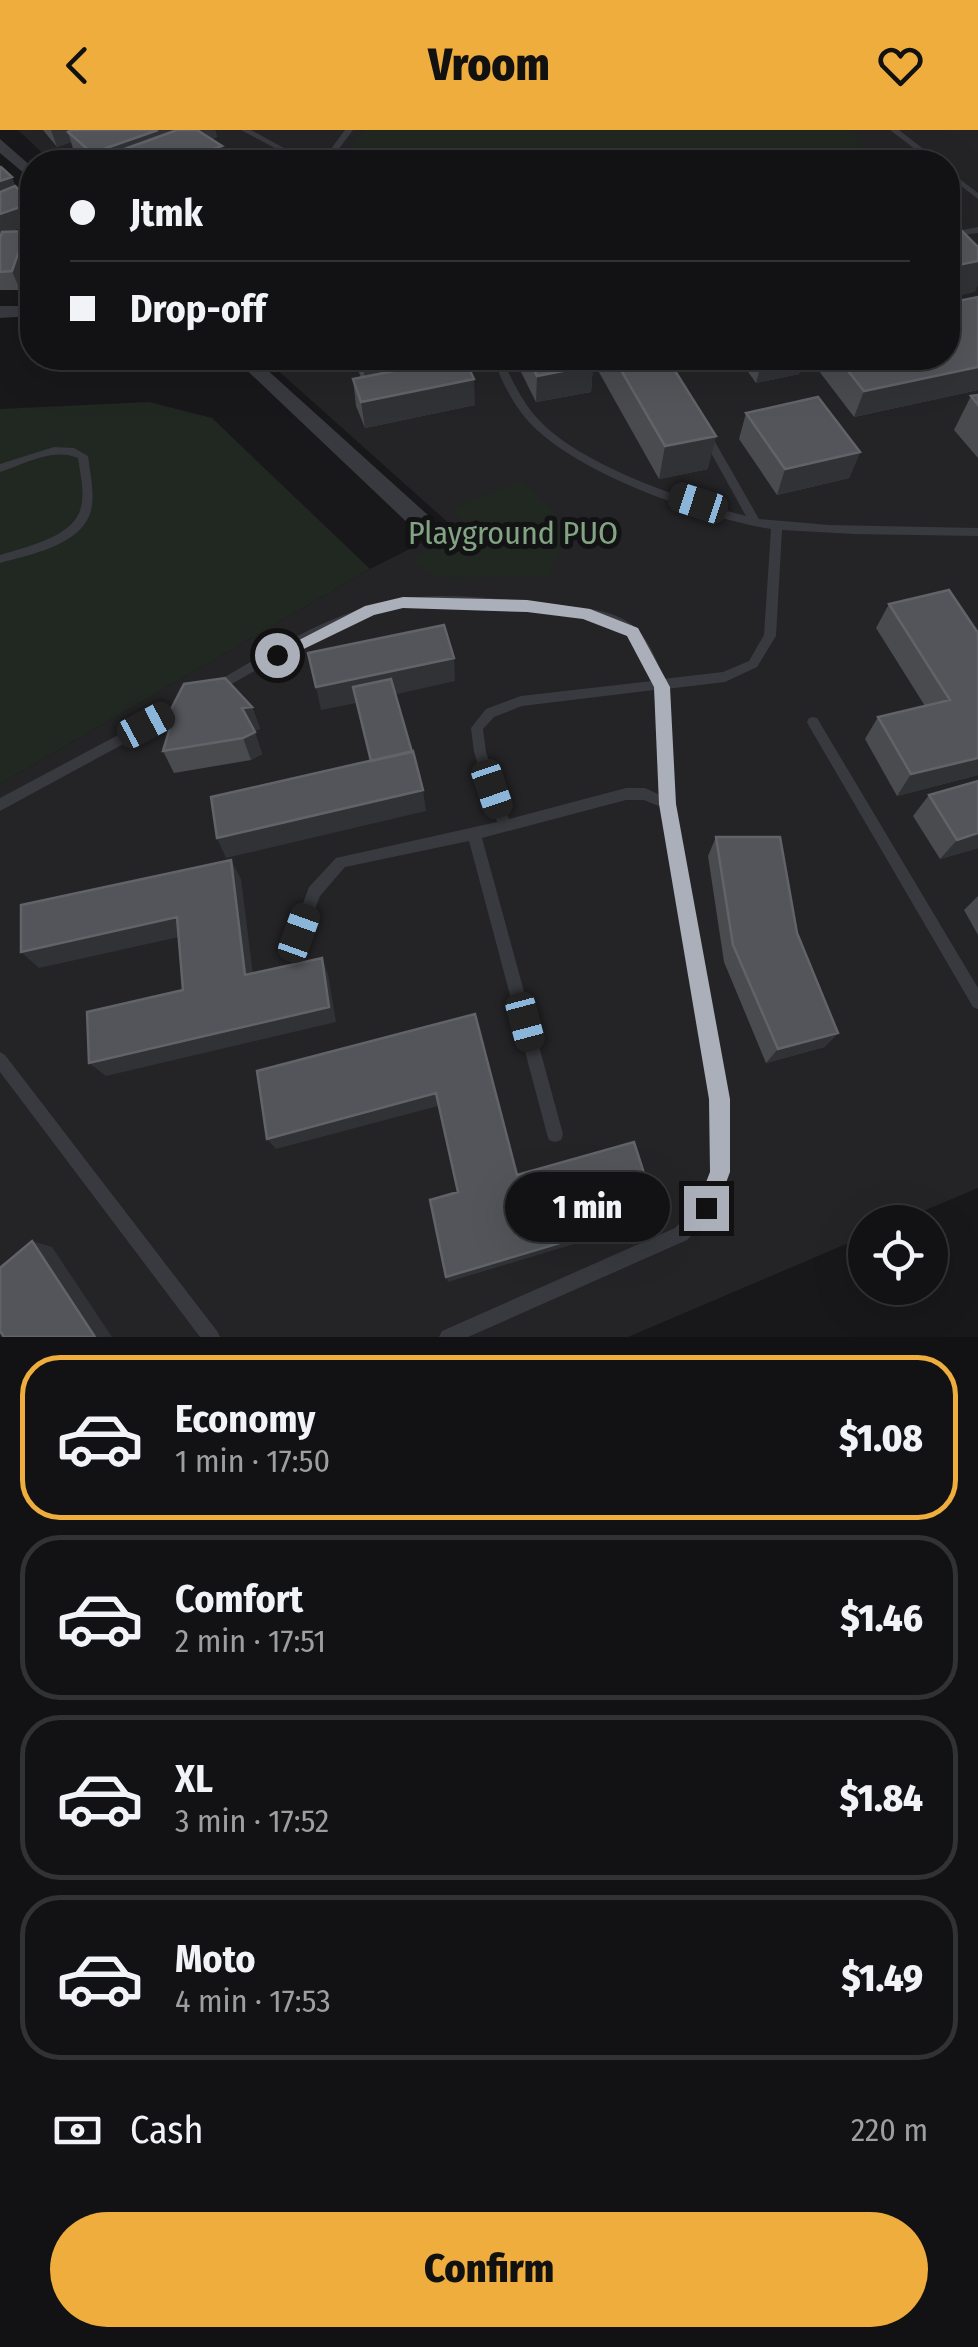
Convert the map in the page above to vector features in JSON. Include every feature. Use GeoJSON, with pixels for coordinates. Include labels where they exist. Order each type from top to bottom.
{"type":"FeatureCollection","features":[{"type":"Feature","properties":{"kind":"street"},"geometry":{"type":"LineString","coordinates":[[0,144],[20,163]]}},
{"type":"Feature","properties":{"kind":"street"},"geometry":{"type":"LineString","coordinates":[[256,370],[422,522]]}},
{"type":"Feature","properties":{"kind":"lane"},"geometry":{"type":"LineString","coordinates":[[245,130],[283,150]]}},
{"type":"Feature","properties":{"kind":"lane"},"geometry":{"type":"LineString","coordinates":[[894,130],[920,150]]}},
{"type":"Feature","properties":{"kind":"lane"},"geometry":{"type":"LineString","coordinates":[[503,370],[519,403],[543,430],[584,458],[639,484],[777,526],[978,532]]}},
{"type":"Feature","properties":{"kind":"lane"},"geometry":{"type":"LineString","coordinates":[[699,423],[756,522]]}},
{"type":"Feature","properties":{"kind":"lane"},"geometry":{"type":"LineString","coordinates":[[0,468],[66,449],[77,451],[83,456],[86,500],[84,516],[74,529],[0,558]]}},
{"type":"Feature","properties":{"kind":"lane"},"geometry":{"type":"LineString","coordinates":[[505,826],[480,752],[478,728],[490,713],[521,701],[725,677],[753,664],[770,636],[777,526]]}},
{"type":"Feature","properties":{"kind":"lane"},"geometry":{"type":"LineString","coordinates":[[0,805],[310,637],[371,610],[403,602],[527,606],[608,620],[632,632],[662,687],[667,804],[720,1099],[720,1172],[706,1208],[681,1234],[448,1337]]}},
{"type":"Feature","properties":{"kind":"lane"},"geometry":{"type":"LineString","coordinates":[[813,722],[978,1002]]}},
{"type":"Feature","properties":{"kind":"lane"},"geometry":{"type":"LineString","coordinates":[[299,933],[314,892],[341,862],[474,834],[626,794],[658,797],[667,804]]}},
{"type":"Feature","properties":{"kind":"lane"},"geometry":{"type":"LineString","coordinates":[[474,834],[555,1134]]}},
{"type":"Feature","properties":{"kind":"lane"},"geometry":{"type":"LineString","coordinates":[[0,1060],[211,1337]]}},
{"type":"Feature","properties":{"kind":"shaded area"},"geometry":{"type":"Polygon","coordinates":[[[18,130],[978,130],[978,1188],[938,1205],[848,1205],[848,1243],[628,1337],[0,1337],[0,784],[370,569],[453,527],[277,370],[960,370],[960,150],[39,150],[18,130]]]}},
{"type":"Feature","properties":{"kind":"green space"},"geometry":{"type":"Polygon","coordinates":[[[364,130],[849,130],[866,150],[348,150],[364,130]]]}},
{"type":"Feature","properties":{"kind":"green space"},"geometry":{"type":"Polygon","coordinates":[[[149,402],[212,418],[370,569],[0,784],[0,409],[149,402]]]}},
{"type":"Feature","properties":{"kind":"green space","name":"Playground PUO"},"geometry":{"type":"Polygon","coordinates":[[[521,481],[566,526],[549,577],[440,578],[409,561],[471,528],[450,509],[521,481]]]}},
{"type":"Feature","properties":{"kind":"building"},"geometry":{"type":"Polygon","coordinates":[[[158,130],[101,150],[89,150],[68,132],[158,130]]]}},
{"type":"Feature","properties":{"kind":"building"},"geometry":{"type":"Polygon","coordinates":[[[177,130],[197,130],[222,146],[210,150],[122,150],[177,130]]]}},
{"type":"Feature","properties":{"kind":"building"},"geometry":{"type":"Polygon","coordinates":[[[1,167],[12,177],[0,181],[1,167]]]}},
{"type":"Feature","properties":{"kind":"building"},"geometry":{"type":"Polygon","coordinates":[[[15,186],[20,191],[20,207],[0,214],[0,192],[15,186]]]}},
{"type":"Feature","properties":{"kind":"building"},"geometry":{"type":"Polygon","coordinates":[[[960,229],[978,247],[978,261],[960,265],[960,229]]]}},
{"type":"Feature","properties":{"kind":"building"},"geometry":{"type":"Polygon","coordinates":[[[20,231],[20,248],[12,271],[0,272],[2,232],[20,231]]]}},
{"type":"Feature","properties":{"kind":"building"},"geometry":{"type":"Polygon","coordinates":[[[978,297],[978,367],[864,391],[847,370],[960,370],[960,301],[978,297]]]}},
{"type":"Feature","properties":{"kind":"building"},"geometry":{"type":"Polygon","coordinates":[[[401,370],[470,370],[474,379],[361,402],[353,379],[401,370]]]}},
{"type":"Feature","properties":{"kind":"building"},"geometry":{"type":"Polygon","coordinates":[[[534,370],[568,370],[537,376],[534,370]]]}},
{"type":"Feature","properties":{"kind":"building"},"geometry":{"type":"Polygon","coordinates":[[[621,370],[675,370],[716,436],[665,446],[621,370]]]}},
{"type":"Feature","properties":{"kind":"building"},"geometry":{"type":"Polygon","coordinates":[[[818,397],[860,452],[785,469],[746,413],[818,397]]]}},
{"type":"Feature","properties":{"kind":"building"},"geometry":{"type":"Polygon","coordinates":[[[949,590],[978,633],[978,758],[911,774],[878,717],[950,700],[889,604],[949,590]]]}},
{"type":"Feature","properties":{"kind":"building"},"geometry":{"type":"Polygon","coordinates":[[[444,625],[454,658],[316,687],[308,653],[444,625]]]}},
{"type":"Feature","properties":{"kind":"building"},"geometry":{"type":"Polygon","coordinates":[[[225,678],[252,707],[242,708],[255,732],[243,738],[163,751],[172,721],[165,721],[184,684],[225,678]]]}},
{"type":"Feature","properties":{"kind":"building"},"geometry":{"type":"Polygon","coordinates":[[[391,679],[412,752],[371,761],[353,687],[391,679]]]}},
{"type":"Feature","properties":{"kind":"building"},"geometry":{"type":"Polygon","coordinates":[[[413,751],[423,790],[217,838],[211,797],[413,751]]]}},
{"type":"Feature","properties":{"kind":"building"},"geometry":{"type":"Polygon","coordinates":[[[978,781],[978,833],[957,840],[929,795],[978,781]]]}},
{"type":"Feature","properties":{"kind":"building"},"geometry":{"type":"Polygon","coordinates":[[[716,837],[780,837],[797,933],[838,1033],[778,1049],[733,945],[716,837]]]}},
{"type":"Feature","properties":{"kind":"building"},"geometry":{"type":"Polygon","coordinates":[[[231,860],[245,975],[322,958],[329,1007],[89,1063],[87,1012],[183,990],[177,917],[21,952],[21,905],[231,860]]]}},
{"type":"Feature","properties":{"kind":"building"},"geometry":{"type":"Polygon","coordinates":[[[475,1014],[517,1175],[634,1142],[657,1214],[446,1277],[430,1200],[458,1192],[436,1093],[267,1139],[257,1071],[475,1014]]]}},
{"type":"Feature","properties":{"kind":"building"},"geometry":{"type":"Polygon","coordinates":[[[32,1241],[95,1337],[4,1337],[0,1331],[0,1268],[32,1241]]]}},
{"type":"Feature","properties":{"kind":"route"},"geometry":{"type":"LineString","coordinates":[[277,655],[371,610],[403,602],[527,606],[585,613],[632,632],[662,687],[667,804],[720,1099],[720,1172],[706,1208]]}}]}
